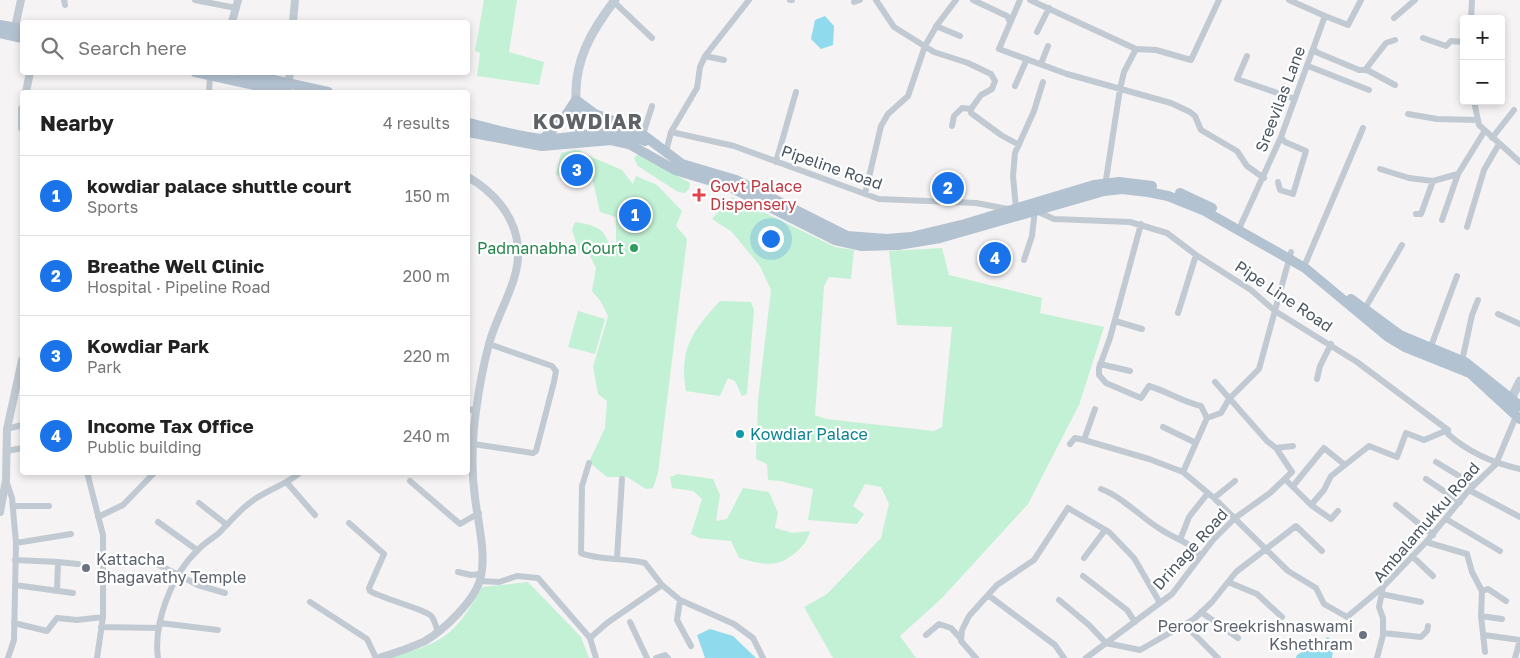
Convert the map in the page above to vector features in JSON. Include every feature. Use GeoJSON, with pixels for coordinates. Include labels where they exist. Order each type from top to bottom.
{"type":"FeatureCollection","features":[{"type":"Feature","properties":{"kind":"main road"},"geometry":{"type":"LineString","coordinates":[[581,138],[576,100],[577,70],[584,48],[614,1]]}},
{"type":"Feature","properties":{"kind":"main road"},"geometry":{"type":"LineString","coordinates":[[0,24],[19,28]]}},
{"type":"Feature","properties":{"kind":"main road"},"geometry":{"type":"LineString","coordinates":[[0,33],[20,38]]}},
{"type":"Feature","properties":{"kind":"main road"},"geometry":{"type":"LineString","coordinates":[[210,75],[288,90]]}},
{"type":"Feature","properties":{"kind":"main road"},"geometry":{"type":"LineString","coordinates":[[246,75],[288,90]]}},
{"type":"Feature","properties":{"kind":"main road"},"geometry":{"type":"LineString","coordinates":[[576,100],[588,109],[643,134],[682,164],[736,180],[847,236],[886,239],[911,237],[1035,207],[1105,187],[1168,196],[1203,210],[1306,262],[1364,310],[1400,334],[1430,349],[1462,361],[1511,399],[1519,412]]}},
{"type":"Feature","properties":{"kind":"main road"},"geometry":{"type":"LineString","coordinates":[[543,138],[554,130],[576,100]]}},
{"type":"Feature","properties":{"kind":"main road"},"geometry":{"type":"LineString","coordinates":[[581,138],[608,119]]}},
{"type":"Feature","properties":{"kind":"main road"},"geometry":{"type":"LineString","coordinates":[[470,123],[543,138],[611,140],[629,144],[675,170],[728,186],[848,244],[880,247],[918,243],[1012,212]]}},
{"type":"Feature","properties":{"kind":"main road"},"geometry":{"type":"LineString","coordinates":[[470,132],[542,146],[609,131],[636,137],[666,152]]}},
{"type":"Feature","properties":{"kind":"main road"},"geometry":{"type":"LineString","coordinates":[[1290,255],[1388,337],[1405,347],[1470,374],[1519,412]]}},
{"type":"Feature","properties":{"kind":"main road"},"geometry":{"type":"LineString","coordinates":[[1511,399],[1520,381]]}},
{"type":"Feature","properties":{"kind":"street"},"geometry":{"type":"LineString","coordinates":[[19,28],[21,0]]}},
{"type":"Feature","properties":{"kind":"street"},"geometry":{"type":"LineString","coordinates":[[195,0],[237,4],[233,20]]}},
{"type":"Feature","properties":{"kind":"street"},"geometry":{"type":"LineString","coordinates":[[293,20],[295,0]]}},
{"type":"Feature","properties":{"kind":"street"},"geometry":{"type":"LineString","coordinates":[[666,152],[671,132],[697,88],[700,67],[705,56],[749,0]]}},
{"type":"Feature","properties":{"kind":"street"},"geometry":{"type":"LineString","coordinates":[[876,0],[894,27],[934,52],[968,63],[994,78],[992,89],[981,95],[971,109]]}},
{"type":"Feature","properties":{"kind":"street"},"geometry":{"type":"LineString","coordinates":[[865,194],[880,126],[888,114],[908,96],[925,46],[936,26],[956,0]]}},
{"type":"Feature","properties":{"kind":"street"},"geometry":{"type":"LineString","coordinates":[[973,0],[1006,16],[1010,22]]}},
{"type":"Feature","properties":{"kind":"street"},"geometry":{"type":"LineString","coordinates":[[1020,0],[999,49],[1186,109],[1195,116],[1201,130],[1237,151],[1247,166],[1264,178]]}},
{"type":"Feature","properties":{"kind":"street"},"geometry":{"type":"LineString","coordinates":[[1030,0],[1136,49],[1156,50],[1191,60],[1219,0]]}},
{"type":"Feature","properties":{"kind":"street"},"geometry":{"type":"LineString","coordinates":[[1289,0],[1307,3],[1325,16],[1348,25],[1361,0]]}},
{"type":"Feature","properties":{"kind":"street"},"geometry":{"type":"LineString","coordinates":[[1394,18],[1415,0]]}},
{"type":"Feature","properties":{"kind":"street"},"geometry":{"type":"LineString","coordinates":[[1471,15],[1472,0]]}},
{"type":"Feature","properties":{"kind":"street"},"geometry":{"type":"LineString","coordinates":[[614,1],[652,38]]}},
{"type":"Feature","properties":{"kind":"street"},"geometry":{"type":"LineString","coordinates":[[1037,32],[1048,8]]}},
{"type":"Feature","properties":{"kind":"street","name":"Sreevilas Lane"},"geometry":{"type":"LineString","coordinates":[[1239,228],[1282,137],[1325,16]]}},
{"type":"Feature","properties":{"kind":"street"},"geometry":{"type":"LineString","coordinates":[[936,26],[960,36]]}},
{"type":"Feature","properties":{"kind":"street"},"geometry":{"type":"LineString","coordinates":[[1423,38],[1446,46],[1451,41],[1460,42]]}},
{"type":"Feature","properties":{"kind":"street"},"geometry":{"type":"LineString","coordinates":[[1365,70],[1386,43],[1395,40]]}},
{"type":"Feature","properties":{"kind":"street"},"geometry":{"type":"LineString","coordinates":[[1041,64],[1048,46]]}},
{"type":"Feature","properties":{"kind":"street"},"geometry":{"type":"LineString","coordinates":[[1314,48],[1316,52],[1359,70],[1365,70],[1395,85]]}},
{"type":"Feature","properties":{"kind":"street"},"geometry":{"type":"LineString","coordinates":[[1105,187],[1120,89],[1124,72],[1136,49]]}},
{"type":"Feature","properties":{"kind":"street"},"geometry":{"type":"LineString","coordinates":[[705,56],[724,60]]}},
{"type":"Feature","properties":{"kind":"street"},"geometry":{"type":"LineString","coordinates":[[1248,56],[1237,79],[1295,99]]}},
{"type":"Feature","properties":{"kind":"street"},"geometry":{"type":"LineString","coordinates":[[1015,86],[1019,74],[1025,69],[1027,59]]}},
{"type":"Feature","properties":{"kind":"street"},"geometry":{"type":"LineString","coordinates":[[1308,66],[1369,90]]}},
{"type":"Feature","properties":{"kind":"street"},"geometry":{"type":"LineString","coordinates":[[26,90],[29,75]]}},
{"type":"Feature","properties":{"kind":"street"},"geometry":{"type":"LineString","coordinates":[[209,90],[210,75]]}},
{"type":"Feature","properties":{"kind":"street"},"geometry":{"type":"LineString","coordinates":[[288,90],[290,75]]}},
{"type":"Feature","properties":{"kind":"street"},"geometry":{"type":"LineString","coordinates":[[1012,212],[1013,163],[1034,111],[1043,82]]}},
{"type":"Feature","properties":{"kind":"street"},"geometry":{"type":"LineString","coordinates":[[776,162],[796,92]]}},
{"type":"Feature","properties":{"kind":"street"},"geometry":{"type":"LineString","coordinates":[[1475,105],[1477,120],[1484,132],[1520,162]]}},
{"type":"Feature","properties":{"kind":"street"},"geometry":{"type":"LineString","coordinates":[[643,134],[652,106]]}},
{"type":"Feature","properties":{"kind":"street"},"geometry":{"type":"LineString","coordinates":[[952,126],[954,116],[962,108],[971,109]]}},
{"type":"Feature","properties":{"kind":"street"},"geometry":{"type":"LineString","coordinates":[[971,109],[978,120],[1019,145]]}},
{"type":"Feature","properties":{"kind":"street"},"geometry":{"type":"LineString","coordinates":[[1492,138],[1514,110]]}},
{"type":"Feature","properties":{"kind":"street"},"geometry":{"type":"LineString","coordinates":[[1408,114],[1437,119],[1477,120]]}},
{"type":"Feature","properties":{"kind":"street"},"geometry":{"type":"LineString","coordinates":[[1306,262],[1363,128]]}},
{"type":"Feature","properties":{"kind":"street","name":"Pipeline Road"},"geometry":{"type":"LineString","coordinates":[[671,132],[734,146],[879,199],[976,203],[1012,212]]}},
{"type":"Feature","properties":{"kind":"street"},"geometry":{"type":"LineString","coordinates":[[1442,220],[1458,174],[1484,132]]}},
{"type":"Feature","properties":{"kind":"street"},"geometry":{"type":"LineString","coordinates":[[1278,182],[1280,190],[1293,194],[1306,151],[1285,142],[1282,137]]}},
{"type":"Feature","properties":{"kind":"street"},"geometry":{"type":"LineString","coordinates":[[1467,226],[1484,170],[1499,144]]}},
{"type":"Feature","properties":{"kind":"street"},"geometry":{"type":"LineString","coordinates":[[1380,169],[1409,178],[1433,181],[1458,174]]}},
{"type":"Feature","properties":{"kind":"street"},"geometry":{"type":"LineString","coordinates":[[310,602],[367,639],[378,658],[425,641],[438,632],[464,606],[480,577],[479,512],[470,471],[473,444],[472,410],[488,344],[516,270],[518,248],[515,230],[507,212],[479,184],[470,180]]}},
{"type":"Feature","properties":{"kind":"street"},"geometry":{"type":"LineString","coordinates":[[1416,214],[1421,214],[1433,181]]}},
{"type":"Feature","properties":{"kind":"street"},"geometry":{"type":"LineString","coordinates":[[1024,260],[1032,236],[1035,207]]}},
{"type":"Feature","properties":{"kind":"street","name":"Pipe Line Road"},"geometry":{"type":"LineString","coordinates":[[1035,207],[1054,219],[1130,222],[1167,233],[1196,255],[1251,290],[1275,311],[1331,344],[1448,430],[1448,434],[1456,441],[1496,464],[1520,469]]}},
{"type":"Feature","properties":{"kind":"street"},"geometry":{"type":"LineString","coordinates":[[1141,224],[1115,321],[1100,364],[1099,375],[1106,383],[1141,398],[1149,386],[1158,388],[1184,401],[1201,406],[1207,418]]}},
{"type":"Feature","properties":{"kind":"street"},"geometry":{"type":"LineString","coordinates":[[1364,310],[1402,245]]}},
{"type":"Feature","properties":{"kind":"street"},"geometry":{"type":"LineString","coordinates":[[1178,313],[1196,255]]}},
{"type":"Feature","properties":{"kind":"street"},"geometry":{"type":"LineString","coordinates":[[1183,472],[1207,418],[1221,413],[1229,399],[1260,369],[1290,255]]}},
{"type":"Feature","properties":{"kind":"street"},"geometry":{"type":"LineString","coordinates":[[1430,349],[1456,276]]}},
{"type":"Feature","properties":{"kind":"street"},"geometry":{"type":"LineString","coordinates":[[1462,361],[1472,315],[1478,300]]}},
{"type":"Feature","properties":{"kind":"street"},"geometry":{"type":"LineString","coordinates":[[1498,314],[1520,324]]}},
{"type":"Feature","properties":{"kind":"street"},"geometry":{"type":"LineString","coordinates":[[1115,321],[1142,329]]}},
{"type":"Feature","properties":{"kind":"street"},"geometry":{"type":"LineString","coordinates":[[473,444],[534,453],[538,446],[556,371],[552,366],[488,344]]}},
{"type":"Feature","properties":{"kind":"street"},"geometry":{"type":"LineString","coordinates":[[1317,378],[1320,366],[1331,344]]}},
{"type":"Feature","properties":{"kind":"street"},"geometry":{"type":"LineString","coordinates":[[1100,364],[1130,371]]}},
{"type":"Feature","properties":{"kind":"street"},"geometry":{"type":"LineString","coordinates":[[0,512],[6,480],[7,429],[20,369]]}},
{"type":"Feature","properties":{"kind":"street"},"geometry":{"type":"LineString","coordinates":[[1215,382],[1267,441],[1276,448],[1293,446]]}},
{"type":"Feature","properties":{"kind":"street"},"geometry":{"type":"LineString","coordinates":[[1084,440],[1096,409]]}},
{"type":"Feature","properties":{"kind":"street","name":"Ambalamukku Road"},"geometry":{"type":"LineString","coordinates":[[1377,658],[1383,633],[1383,618],[1379,608],[1383,587],[1426,542],[1468,490],[1496,464],[1519,412]]}},
{"type":"Feature","properties":{"kind":"street"},"geometry":{"type":"LineString","coordinates":[[7,429],[20,426]]}},
{"type":"Feature","properties":{"kind":"street"},"geometry":{"type":"LineString","coordinates":[[1163,427],[1196,443]]}},
{"type":"Feature","properties":{"kind":"street"},"geometry":{"type":"LineString","coordinates":[[1311,505],[1324,490],[1331,476],[1368,446],[1397,456],[1406,433],[1424,440],[1448,430]]}},
{"type":"Feature","properties":{"kind":"street"},"geometry":{"type":"LineString","coordinates":[[1070,444],[1075,438],[1084,440],[1149,459],[1183,472],[1235,518],[1288,571],[1316,588],[1324,604],[1343,617],[1346,617],[1383,587]]}},
{"type":"Feature","properties":{"kind":"street","name":"Drinage Road"},"geometry":{"type":"LineString","coordinates":[[1086,658],[1172,594],[1200,556],[1235,518],[1270,493],[1292,472],[1276,448]]}},
{"type":"Feature","properties":{"kind":"street"},"geometry":{"type":"LineString","coordinates":[[1293,486],[1324,448],[1346,465]]}},
{"type":"Feature","properties":{"kind":"street"},"geometry":{"type":"LineString","coordinates":[[7,452],[20,449]]}},
{"type":"Feature","properties":{"kind":"street"},"geometry":{"type":"LineString","coordinates":[[1436,462],[1474,484]]}},
{"type":"Feature","properties":{"kind":"street"},"geometry":{"type":"LineString","coordinates":[[589,463],[582,486],[581,553],[589,556],[645,563],[662,585],[680,600],[734,624],[753,638],[763,658]]}},
{"type":"Feature","properties":{"kind":"street"},"geometry":{"type":"LineString","coordinates":[[88,475],[103,534],[103,617],[97,658]]}},
{"type":"Feature","properties":{"kind":"street"},"geometry":{"type":"LineString","coordinates":[[98,516],[123,505],[152,475]]}},
{"type":"Feature","properties":{"kind":"street"},"geometry":{"type":"LineString","coordinates":[[158,658],[156,646],[159,626],[171,589],[198,550],[254,499],[288,484],[298,475]]}},
{"type":"Feature","properties":{"kind":"street"},"geometry":{"type":"LineString","coordinates":[[617,558],[622,478]]}},
{"type":"Feature","properties":{"kind":"street"},"geometry":{"type":"LineString","coordinates":[[1285,478],[1311,505],[1331,519],[1338,511]]}},
{"type":"Feature","properties":{"kind":"street"},"geometry":{"type":"LineString","coordinates":[[1426,479],[1460,502]]}},
{"type":"Feature","properties":{"kind":"street"},"geometry":{"type":"LineString","coordinates":[[0,656],[8,658],[14,640],[16,543],[13,506],[6,480]]}},
{"type":"Feature","properties":{"kind":"street"},"geometry":{"type":"LineString","coordinates":[[410,481],[460,524],[479,512]]}},
{"type":"Feature","properties":{"kind":"street"},"geometry":{"type":"LineString","coordinates":[[1180,540],[1189,517],[1211,496],[1235,482]]}},
{"type":"Feature","properties":{"kind":"street"},"geometry":{"type":"LineString","coordinates":[[288,484],[315,515]]}},
{"type":"Feature","properties":{"kind":"street"},"geometry":{"type":"LineString","coordinates":[[1101,488],[1110,492],[1149,522],[1180,540],[1200,556]]}},
{"type":"Feature","properties":{"kind":"street"},"geometry":{"type":"LineString","coordinates":[[1468,490],[1520,517]]}},
{"type":"Feature","properties":{"kind":"street"},"geometry":{"type":"LineString","coordinates":[[199,503],[227,525]]}},
{"type":"Feature","properties":{"kind":"street"},"geometry":{"type":"LineString","coordinates":[[1396,505],[1432,535]]}},
{"type":"Feature","properties":{"kind":"street"},"geometry":{"type":"LineString","coordinates":[[13,506],[50,506]]}},
{"type":"Feature","properties":{"kind":"street"},"geometry":{"type":"LineString","coordinates":[[961,639],[962,630],[969,616],[1007,577],[1034,560],[1068,508],[1105,530],[1134,558],[1160,603]]}},
{"type":"Feature","properties":{"kind":"street"},"geometry":{"type":"LineString","coordinates":[[1446,519],[1500,551]]}},
{"type":"Feature","properties":{"kind":"street"},"geometry":{"type":"LineString","coordinates":[[158,522],[198,550]]}},
{"type":"Feature","properties":{"kind":"street"},"geometry":{"type":"LineString","coordinates":[[349,523],[384,554],[369,588],[370,591],[397,604],[426,611],[432,616],[438,632]]}},
{"type":"Feature","properties":{"kind":"street"},"geometry":{"type":"LineString","coordinates":[[1059,600],[1106,642],[1140,650],[1185,625],[1201,612],[1236,572],[1264,548],[1296,526],[1322,551]]}},
{"type":"Feature","properties":{"kind":"street"},"geometry":{"type":"LineString","coordinates":[[1084,558],[1105,530]]}},
{"type":"Feature","properties":{"kind":"street"},"geometry":{"type":"LineString","coordinates":[[16,543],[71,534]]}},
{"type":"Feature","properties":{"kind":"street"},"geometry":{"type":"LineString","coordinates":[[1426,542],[1467,554],[1472,572],[1482,591],[1481,616],[1485,652]]}},
{"type":"Feature","properties":{"kind":"street"},"geometry":{"type":"LineString","coordinates":[[1412,556],[1433,576]]}},
{"type":"Feature","properties":{"kind":"street"},"geometry":{"type":"LineString","coordinates":[[15,560],[78,564]]}},
{"type":"Feature","properties":{"kind":"street"},"geometry":{"type":"LineString","coordinates":[[151,561],[179,576],[225,593]]}},
{"type":"Feature","properties":{"kind":"street"},"geometry":{"type":"LineString","coordinates":[[57,590],[58,562]]}},
{"type":"Feature","properties":{"kind":"street"},"geometry":{"type":"LineString","coordinates":[[458,572],[499,582],[517,576],[538,578],[590,638],[596,658]]}},
{"type":"Feature","properties":{"kind":"street"},"geometry":{"type":"LineString","coordinates":[[1083,576],[1127,610],[1135,622]]}},
{"type":"Feature","properties":{"kind":"street"},"geometry":{"type":"LineString","coordinates":[[1228,582],[1257,594],[1282,617]]}},
{"type":"Feature","properties":{"kind":"street"},"geometry":{"type":"LineString","coordinates":[[15,585],[73,593]]}},
{"type":"Feature","properties":{"kind":"street"},"geometry":{"type":"LineString","coordinates":[[590,638],[607,623],[662,585]]}},
{"type":"Feature","properties":{"kind":"street"},"geometry":{"type":"LineString","coordinates":[[1482,591],[1488,589],[1506,601]]}},
{"type":"Feature","properties":{"kind":"street"},"geometry":{"type":"LineString","coordinates":[[1381,594],[1421,602]]}},
{"type":"Feature","properties":{"kind":"street"},"geometry":{"type":"LineString","coordinates":[[988,595],[1055,645],[1064,658]]}},
{"type":"Feature","properties":{"kind":"street"},"geometry":{"type":"LineString","coordinates":[[680,600],[677,620],[691,646]]}},
{"type":"Feature","properties":{"kind":"street"},"geometry":{"type":"LineString","coordinates":[[1201,612],[1238,638]]}},
{"type":"Feature","properties":{"kind":"street"},"geometry":{"type":"LineString","coordinates":[[1481,616],[1502,618]]}},
{"type":"Feature","properties":{"kind":"street"},"geometry":{"type":"LineString","coordinates":[[14,623],[47,631],[57,618],[77,620],[103,617]]}},
{"type":"Feature","properties":{"kind":"street"},"geometry":{"type":"LineString","coordinates":[[630,622],[647,658]]}},
{"type":"Feature","properties":{"kind":"street"},"geometry":{"type":"LineString","coordinates":[[926,635],[939,624],[951,628],[976,658]]}},
{"type":"Feature","properties":{"kind":"street"},"geometry":{"type":"LineString","coordinates":[[1185,625],[1218,658]]}},
{"type":"Feature","properties":{"kind":"street"},"geometry":{"type":"LineString","coordinates":[[101,627],[159,626],[218,630]]}},
{"type":"Feature","properties":{"kind":"street"},"geometry":{"type":"LineString","coordinates":[[1383,633],[1421,637],[1427,631],[1428,626]]}},
{"type":"Feature","properties":{"kind":"street"},"geometry":{"type":"LineString","coordinates":[[1484,635],[1520,640],[1516,658]]}},
{"type":"Feature","properties":{"kind":"street"},"geometry":{"type":"LineString","coordinates":[[656,658],[665,654],[668,658]]}},
{"type":"Feature","properties":{"kind":"green space"},"geometry":{"type":"Polygon","coordinates":[[[484,0],[517,0],[509,52],[544,62],[539,85],[477,76],[480,53],[475,51],[484,0]]]}},
{"type":"Feature","properties":{"kind":"green space"},"geometry":{"type":"Polygon","coordinates":[[[575,150],[581,151],[585,163],[589,163],[587,155],[622,170],[633,184],[636,176],[657,185],[682,211],[676,226],[687,239],[658,473],[653,488],[646,489],[627,477],[607,477],[589,462],[605,428],[607,401],[598,394],[593,367],[608,316],[601,302],[592,291],[596,268],[589,254],[579,251],[572,230],[575,222],[599,229],[606,237],[616,258],[616,217],[600,212],[593,181],[556,175],[561,153],[575,150]]]}},
{"type":"Feature","properties":{"kind":"green space"},"geometry":{"type":"Polygon","coordinates":[[[638,154],[690,183],[689,189],[685,193],[678,192],[638,166],[634,158],[638,154]]]}},
{"type":"Feature","properties":{"kind":"green space"},"geometry":{"type":"Polygon","coordinates":[[[732,197],[835,247],[854,250],[851,279],[829,277],[824,286],[815,415],[826,419],[934,431],[942,427],[952,327],[897,325],[889,251],[942,248],[949,275],[1042,298],[1040,313],[1104,327],[1079,405],[1028,504],[941,599],[900,636],[916,658],[833,658],[804,607],[827,594],[881,538],[889,504],[881,487],[865,484],[853,506],[864,514],[857,524],[808,520],[813,489],[768,480],[767,464],[756,459],[758,400],[771,290],[760,266],[732,232],[712,219],[732,197]]]}},
{"type":"Feature","properties":{"kind":"green space"},"geometry":{"type":"Polygon","coordinates":[[[720,301],[751,302],[754,310],[747,394],[742,396],[735,381],[728,378],[720,396],[686,391],[684,364],[686,352],[695,332],[720,301]]]}},
{"type":"Feature","properties":{"kind":"green space"},"geometry":{"type":"Polygon","coordinates":[[[578,311],[605,319],[595,354],[568,347],[578,311]]]}},
{"type":"Feature","properties":{"kind":"green space"},"geometry":{"type":"Polygon","coordinates":[[[678,474],[713,479],[720,495],[716,521],[727,519],[743,488],[769,492],[778,513],[775,528],[793,533],[810,531],[808,538],[798,550],[782,561],[768,564],[739,558],[731,541],[699,538],[691,534],[702,499],[693,491],[672,488],[670,477],[678,474]]]}},
{"type":"Feature","properties":{"kind":"green space"},"geometry":{"type":"Polygon","coordinates":[[[528,582],[581,637],[589,658],[390,658],[436,642],[446,635],[463,617],[482,587],[528,582]]]}},
{"type":"Feature","properties":{"kind":"water"},"geometry":{"type":"Polygon","coordinates":[[[825,16],[834,26],[833,45],[821,49],[811,39],[815,20],[825,16]]]}},
{"type":"Feature","properties":{"kind":"water"},"geometry":{"type":"Polygon","coordinates":[[[710,629],[733,636],[756,658],[705,658],[697,635],[710,629]]]}},
{"type":"Feature","properties":{"kind":"water"},"geometry":{"type":"Polygon","coordinates":[[[1328,637],[1334,643],[1332,658],[1296,658],[1297,655],[1328,637]]]}},
{"type":"Feature","properties":{"kind":"place","name":"Kowdiar Park"},"geometry":{"type":"Point","coordinates":[577,170]}},
{"type":"Feature","properties":{"kind":"place","name":"Breathe Well Clinic"},"geometry":{"type":"Point","coordinates":[948,188]}},
{"type":"Feature","properties":{"kind":"place","name":"Govt Palace Dispensery"},"geometry":{"type":"Point","coordinates":[699,195]}},
{"type":"Feature","properties":{"kind":"place","name":"kowdiar palace shuttle court"},"geometry":{"type":"Point","coordinates":[635,215]}},
{"type":"Feature","properties":{"kind":"place","name":"Padmanabha Court"},"geometry":{"type":"Point","coordinates":[634,248]}},
{"type":"Feature","properties":{"kind":"place","name":"Income Tax Office"},"geometry":{"type":"Point","coordinates":[995,258]}},
{"type":"Feature","properties":{"kind":"place","name":"Kowdiar Palace"},"geometry":{"type":"Point","coordinates":[740,434]}},
{"type":"Feature","properties":{"kind":"place","name":"Kattacha Bhagavathy Temple"},"geometry":{"type":"Point","coordinates":[86,568]}},
{"type":"Feature","properties":{"kind":"place","name":"Peroor Sreekrishnaswami Kshethram"},"geometry":{"type":"Point","coordinates":[1363,635]}},
{"type":"Feature","properties":{"kind":"district","name":"KOWDIAR"},"geometry":{"type":"Point","coordinates":[588,122]}}]}
